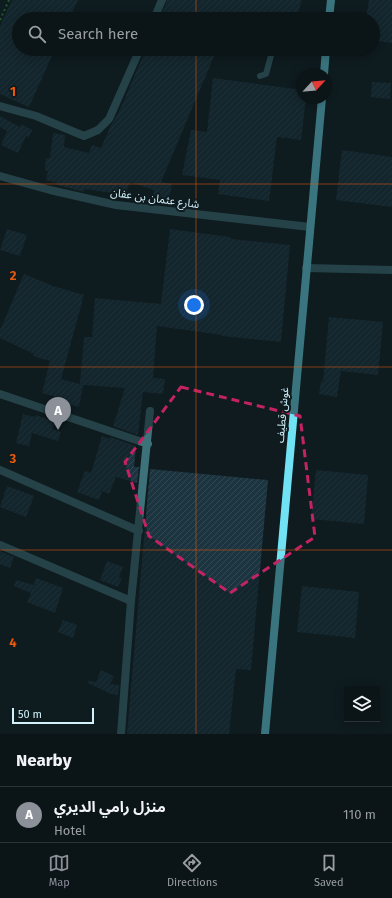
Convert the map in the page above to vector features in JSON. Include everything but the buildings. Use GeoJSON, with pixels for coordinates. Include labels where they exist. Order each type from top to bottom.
{"type":"FeatureCollection","features":[{"type":"Feature","properties":{"kind":"main road"},"geometry":{"type":"LineString","coordinates":[[330,12],[331,0]]}},
{"type":"Feature","properties":{"kind":"main road"},"geometry":{"type":"LineString","coordinates":[[324,68],[325,56]]}},
{"type":"Feature","properties":{"kind":"main road","name":"غوش قطيف"},"geometry":{"type":"LineString","coordinates":[[265,734],[321,104]]}},
{"type":"Feature","properties":{"kind":"street"},"geometry":{"type":"LineString","coordinates":[[157,12],[162,0]]}},
{"type":"Feature","properties":{"kind":"street"},"geometry":{"type":"LineString","coordinates":[[0,106],[36,116],[84,136],[98,130],[109,119],[137,56]]}},
{"type":"Feature","properties":{"kind":"street","name":"شارع عثمان بن عفان"},"geometry":{"type":"LineString","coordinates":[[0,176],[50,190],[116,205],[310,227]]}},
{"type":"Feature","properties":{"kind":"street"},"geometry":{"type":"LineString","coordinates":[[306,268],[392,270]]}},
{"type":"Feature","properties":{"kind":"street"},"geometry":{"type":"LineString","coordinates":[[0,394],[148,444]]}},
{"type":"Feature","properties":{"kind":"street"},"geometry":{"type":"LineString","coordinates":[[121,734],[150,410]]}},
{"type":"Feature","properties":{"kind":"street"},"geometry":{"type":"LineString","coordinates":[[0,470],[139,531]]}},
{"type":"Feature","properties":{"kind":"street"},"geometry":{"type":"LineString","coordinates":[[0,545],[132,601]]}},
{"type":"Feature","properties":{"kind":"lane"},"geometry":{"type":"LineString","coordinates":[[260,76],[266,74],[271,56]]}},
{"type":"Feature","properties":{"kind":"path"},"geometry":{"type":"LineString","coordinates":[[0,20],[9,0]]}},
{"type":"Feature","properties":{"kind":"highlighted area"},"geometry":{"type":"Polygon","coordinates":[[[181,387],[300,416],[315,537],[230,593],[149,536],[125,462],[181,387]]]}},
{"type":"Feature","properties":{"kind":"place","name":"منزل رامي الديري"},"geometry":{"type":"Point","coordinates":[58,430]}}]}
